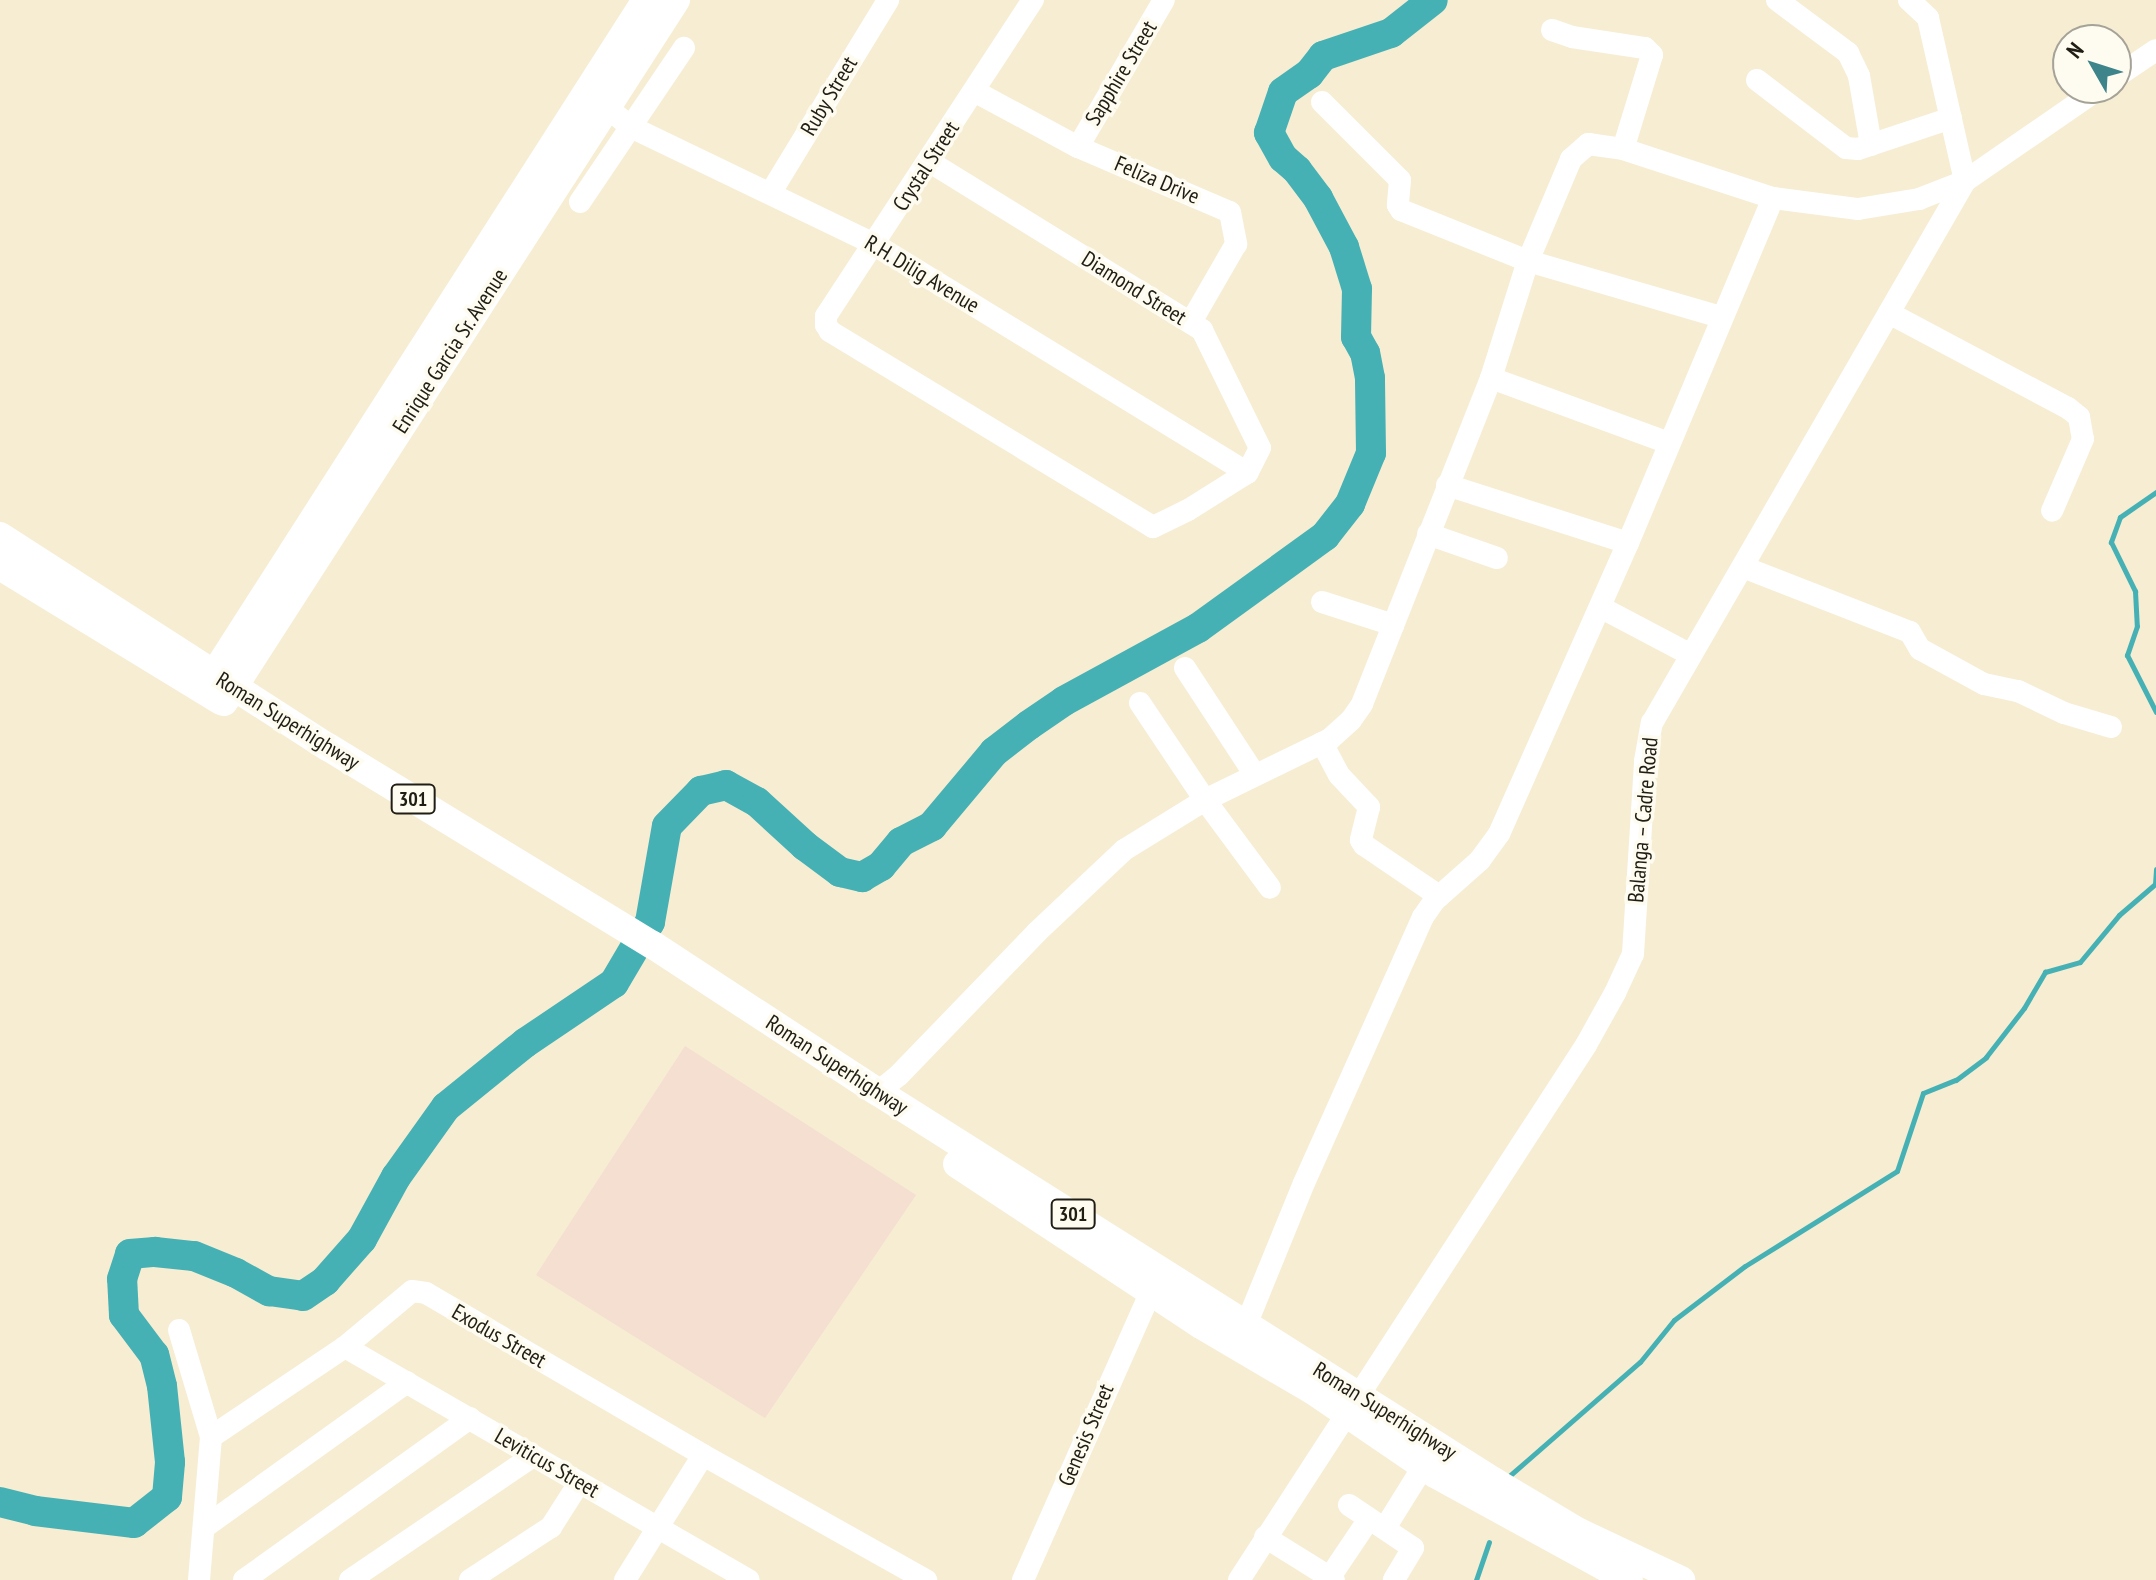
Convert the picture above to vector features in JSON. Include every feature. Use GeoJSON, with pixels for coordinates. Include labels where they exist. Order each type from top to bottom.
{"type":"FeatureCollection","features":[{"type":"Feature","properties":{"kind":"main road","name":"Enrique Garcia Sr. Avenue"},"geometry":{"type":"LineString","coordinates":[[597,100],[646,0]]}},
{"type":"Feature","properties":{"kind":"main road","name":"Enrique Garcia Sr. Avenue"},"geometry":{"type":"LineString","coordinates":[[219,688],[597,100],[676,0]]}},
{"type":"Feature","properties":{"kind":"main road","name":"Roman Superhighway"},"geometry":{"type":"LineString","coordinates":[[0,536],[219,688]]}},
{"type":"Feature","properties":{"kind":"main road","name":"Roman Superhighway"},"geometry":{"type":"LineString","coordinates":[[0,566],[219,688],[878,1092],[1246,1325],[1353,1404],[1423,1467],[1514,1520],[1629,1580]]}},
{"type":"Feature","properties":{"kind":"main road","name":"Roman Superhighway"},"geometry":{"type":"LineString","coordinates":[[648,952],[1151,1291],[1579,1532],[1681,1580]]}},
{"type":"Feature","properties":{"kind":"street","name":"Ruby Street"},"geometry":{"type":"LineString","coordinates":[[771,192],[888,0]]}},
{"type":"Feature","properties":{"kind":"street","name":"Crystal Street"},"geometry":{"type":"LineString","coordinates":[[1033,0],[930,162],[826,316],[830,331],[1153,527],[1188,510],[1247,473]]}},
{"type":"Feature","properties":{"kind":"street","name":"Sapphire Street"},"geometry":{"type":"LineString","coordinates":[[1078,147],[1164,0]]}},
{"type":"Feature","properties":{"kind":"street"},"geometry":{"type":"LineString","coordinates":[[1777,0],[1848,53],[1859,76],[1871,145]]}},
{"type":"Feature","properties":{"kind":"street"},"geometry":{"type":"LineString","coordinates":[[1909,0],[1928,18],[1965,181]]}},
{"type":"Feature","properties":{"kind":"street"},"geometry":{"type":"LineString","coordinates":[[1552,30],[1572,37],[1645,48],[1652,55],[1623,149]]}},
{"type":"Feature","properties":{"kind":"street"},"geometry":{"type":"LineString","coordinates":[[580,202],[684,48]]}},
{"type":"Feature","properties":{"kind":"street"},"geometry":{"type":"LineString","coordinates":[[2132,66],[2156,50]]}},
{"type":"Feature","properties":{"kind":"street"},"geometry":{"type":"LineString","coordinates":[[1757,80],[1836,144],[1858,149],[1951,118]]}},
{"type":"Feature","properties":{"kind":"street","name":"Feliza Drive"},"geometry":{"type":"LineString","coordinates":[[974,91],[1078,147],[1230,212],[1236,244],[1191,322]]}},
{"type":"Feature","properties":{"kind":"street","name":"R.H. Dilig Avenue"},"geometry":{"type":"LineString","coordinates":[[597,100],[631,127],[874,244],[1247,473]]}},
{"type":"Feature","properties":{"kind":"street"},"geometry":{"type":"LineString","coordinates":[[1322,102],[1400,180],[1398,205],[1401,210],[1528,261],[1721,317]]}},
{"type":"Feature","properties":{"kind":"street"},"geometry":{"type":"LineString","coordinates":[[878,1092],[899,1075],[1037,932],[1124,850],[1205,800],[1322,743],[1341,730],[1362,704],[1491,378],[1528,261],[1576,152],[1588,144],[1623,149],[1773,198],[1858,209],[1875,208],[1919,199],[1965,181],[2077,104]]}},
{"type":"Feature","properties":{"kind":"street","name":"Diamond Street"},"geometry":{"type":"LineString","coordinates":[[930,162],[1191,322],[1208,337],[1260,448],[1247,473]]}},
{"type":"Feature","properties":{"kind":"street","name":"Balanga – Cadre Road"},"geometry":{"type":"LineString","coordinates":[[1239,1580],[1586,1045],[1628,967],[1634,937],[1645,761],[1650,728],[1965,181]]}},
{"type":"Feature","properties":{"kind":"street"},"geometry":{"type":"LineString","coordinates":[[1246,1325],[1304,1183],[1423,917],[1439,896],[1480,860],[1499,834],[1628,543],[1773,198]]}},
{"type":"Feature","properties":{"kind":"street"},"geometry":{"type":"LineString","coordinates":[[1889,313],[2068,408],[2079,417],[2083,439],[2052,511]]}},
{"type":"Feature","properties":{"kind":"street"},"geometry":{"type":"LineString","coordinates":[[1491,378],[1669,443]]}},
{"type":"Feature","properties":{"kind":"street"},"geometry":{"type":"LineString","coordinates":[[1447,485],[1628,543]]}},
{"type":"Feature","properties":{"kind":"street"},"geometry":{"type":"LineString","coordinates":[[1428,534],[1497,558]]}},
{"type":"Feature","properties":{"kind":"street"},"geometry":{"type":"LineString","coordinates":[[1743,567],[1910,632],[1920,649],[1984,684],[2018,691],[2064,713],[2111,727]]}},
{"type":"Feature","properties":{"kind":"street"},"geometry":{"type":"LineString","coordinates":[[1322,602],[1393,625]]}},
{"type":"Feature","properties":{"kind":"street"},"geometry":{"type":"LineString","coordinates":[[1600,607],[1691,655]]}},
{"type":"Feature","properties":{"kind":"street"},"geometry":{"type":"LineString","coordinates":[[1185,668],[1255,775]]}},
{"type":"Feature","properties":{"kind":"street"},"geometry":{"type":"LineString","coordinates":[[1140,703],[1205,800],[1270,888]]}},
{"type":"Feature","properties":{"kind":"street"},"geometry":{"type":"LineString","coordinates":[[1322,743],[1339,775],[1369,807],[1361,840],[1364,845],[1439,896]]}},
{"type":"Feature","properties":{"kind":"street","name":"Exodus Street"},"geometry":{"type":"LineString","coordinates":[[211,1437],[345,1347],[399,1299],[412,1291],[426,1293],[703,1455],[926,1580]]}},
{"type":"Feature","properties":{"kind":"street","name":"Genesis Street"},"geometry":{"type":"LineString","coordinates":[[1023,1580],[1151,1291]]}},
{"type":"Feature","properties":{"kind":"street"},"geometry":{"type":"LineString","coordinates":[[179,1330],[211,1437],[206,1526],[199,1580]]}},
{"type":"Feature","properties":{"kind":"street","name":"Leviticus Street"},"geometry":{"type":"LineString","coordinates":[[345,1347],[749,1580]]}},
{"type":"Feature","properties":{"kind":"street"},"geometry":{"type":"LineString","coordinates":[[206,1526],[407,1382]]}},
{"type":"Feature","properties":{"kind":"street"},"geometry":{"type":"LineString","coordinates":[[244,1580],[470,1418]]}},
{"type":"Feature","properties":{"kind":"street"},"geometry":{"type":"LineString","coordinates":[[625,1580],[703,1455]]}},
{"type":"Feature","properties":{"kind":"street"},"geometry":{"type":"LineString","coordinates":[[350,1580],[533,1456]]}},
{"type":"Feature","properties":{"kind":"street"},"geometry":{"type":"LineString","coordinates":[[1265,1537],[1332,1578],[1423,1467]]}},
{"type":"Feature","properties":{"kind":"street"},"geometry":{"type":"LineString","coordinates":[[470,1580],[551,1527],[579,1483]]}},
{"type":"Feature","properties":{"kind":"street"},"geometry":{"type":"LineString","coordinates":[[1349,1505],[1413,1548],[1394,1580]]}},
{"type":"Feature","properties":{"kind":"shaded area"},"geometry":{"type":"Polygon","coordinates":[[[685,1046],[916,1195],[765,1418],[536,1275],[685,1046]]]}},
{"type":"Feature","properties":{"kind":"waterway"},"geometry":{"type":"LineString","coordinates":[[0,1502],[35,1511],[134,1523],[167,1497],[170,1462],[162,1386],[154,1355],[124,1315],[122,1279],[130,1254],[155,1252],[194,1256],[269,1291],[303,1296],[325,1281],[362,1239],[396,1177],[446,1107],[525,1043],[614,983],[650,922],[667,826],[701,791],[726,785],[757,802],[805,846],[840,872],[862,877],[881,866],[901,842],[932,826],[994,752],[1029,725],[1064,701],[1198,628],[1325,536],[1350,504],[1371,453],[1370,378],[1365,353],[1356,337],[1357,289],[1344,247],[1318,198],[1297,170],[1283,158],[1269,133],[1283,92],[1309,74],[1323,56],[1391,33],[1433,0]]}},
{"type":"Feature","properties":{"kind":"waterway"},"geometry":{"type":"LineString","coordinates":[[2156,492],[2120,517],[2111,542],[2135,591],[2137,626],[2127,655],[2156,712]]}},
{"type":"Feature","properties":{"kind":"waterway"},"geometry":{"type":"LineString","coordinates":[[1508,1477],[1640,1362],[1674,1320],[1745,1266],[1897,1171],[1923,1093],[1956,1080],[1986,1057],[2024,1008],[2045,972],[2080,962],[2119,915],[2155,884],[2156,869]]}},
{"type":"Feature","properties":{"kind":"waterway"},"geometry":{"type":"LineString","coordinates":[[1476,1580],[1489,1542]]}}]}
